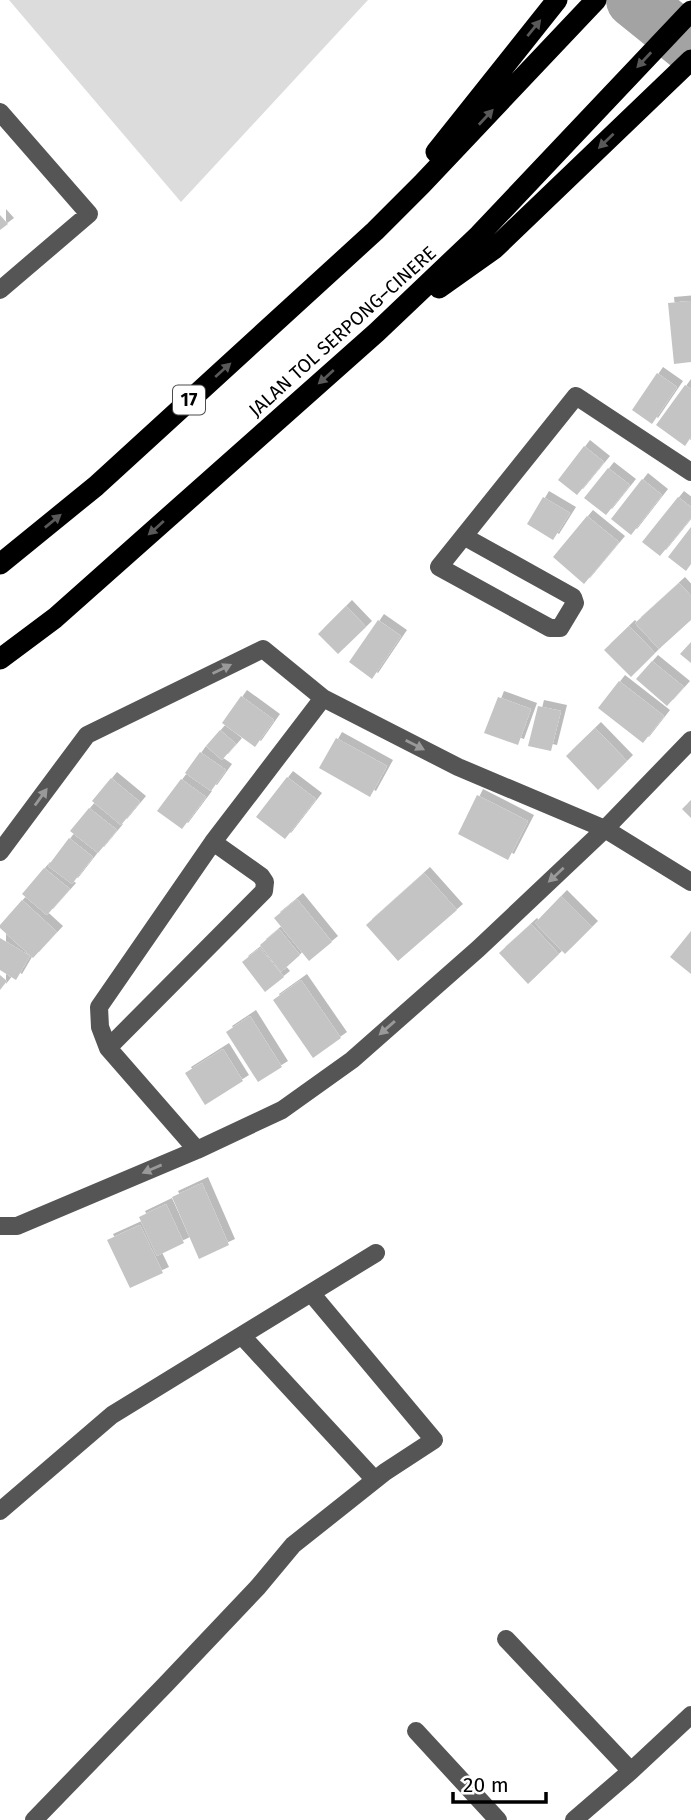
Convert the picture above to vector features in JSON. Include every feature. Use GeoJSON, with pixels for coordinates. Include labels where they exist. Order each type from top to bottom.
{"type":"FeatureCollection","features":[{"type":"Feature","properties":{"kind":"highway"},"geometry":{"type":"LineString","coordinates":[[419,181],[557,0]]}},
{"type":"Feature","properties":{"kind":"highway","name":"17"},"geometry":{"type":"LineString","coordinates":[[0,564],[96,486],[374,231],[419,181],[596,0]]}},
{"type":"Feature","properties":{"kind":"highway","name":"JALAN TOL SERPONG–CINERE"},"geometry":{"type":"LineString","coordinates":[[0,659],[55,618],[377,332],[486,242],[691,11]]}},
{"type":"Feature","properties":{"kind":"highway"},"geometry":{"type":"LineString","coordinates":[[486,242],[691,60]]}},
{"type":"Feature","properties":{"kind":"street"},"geometry":{"type":"LineString","coordinates":[[0,112],[89,214],[0,290]]}},
{"type":"Feature","properties":{"kind":"street"},"geometry":{"type":"LineString","coordinates":[[465,537],[573,597],[575,603],[560,628],[550,628],[439,567],[576,396],[691,472]]}},
{"type":"Feature","properties":{"kind":"street"},"geometry":{"type":"LineString","coordinates":[[0,852],[87,735],[263,649],[323,698],[458,767],[606,829],[691,882]]}},
{"type":"Feature","properties":{"kind":"street"},"geometry":{"type":"LineString","coordinates":[[197,1150],[108,1048],[100,1027],[99,1007],[213,842],[323,698]]}},
{"type":"Feature","properties":{"kind":"street"},"geometry":{"type":"LineString","coordinates":[[0,1226],[16,1226],[197,1150],[282,1110],[352,1059],[478,949],[606,829],[691,740]]}},
{"type":"Feature","properties":{"kind":"street"},"geometry":{"type":"LineString","coordinates":[[108,1048],[264,891],[265,882],[261,876],[213,842]]}},
{"type":"Feature","properties":{"kind":"street"},"geometry":{"type":"LineString","coordinates":[[0,1511],[112,1415],[376,1253]]}},
{"type":"Feature","properties":{"kind":"street"},"geometry":{"type":"LineString","coordinates":[[34,1820],[185,1665],[293,1545],[375,1480],[434,1440],[312,1293]]}},
{"type":"Feature","properties":{"kind":"street"},"geometry":{"type":"LineString","coordinates":[[242,1336],[375,1480]]}},
{"type":"Feature","properties":{"kind":"street"},"geometry":{"type":"LineString","coordinates":[[506,1639],[632,1770]]}},
{"type":"Feature","properties":{"kind":"street"},"geometry":{"type":"LineString","coordinates":[[574,1820],[691,1715]]}},
{"type":"Feature","properties":{"kind":"street"},"geometry":{"type":"LineString","coordinates":[[416,1731],[498,1820]]}},
{"type":"Feature","properties":{"kind":"shaded area"},"geometry":{"type":"Polygon","coordinates":[[[9,0],[368,0],[181,202],[9,0]]]}},
{"type":"Feature","properties":{"kind":"building"},"geometry":{"type":"Polygon","coordinates":[[[0,215],[8,224],[0,230],[0,215]]]}},
{"type":"Feature","properties":{"kind":"building"},"geometry":{"type":"Polygon","coordinates":[[[691,301],[691,362],[674,364],[668,303],[691,301]]]}},
{"type":"Feature","properties":{"kind":"building"},"geometry":{"type":"Polygon","coordinates":[[[657,373],[677,387],[652,424],[632,410],[657,373]]]}},
{"type":"Feature","properties":{"kind":"building"},"geometry":{"type":"Polygon","coordinates":[[[685,385],[691,389],[691,437],[685,446],[656,425],[685,385]]]}},
{"type":"Feature","properties":{"kind":"building"},"geometry":{"type":"Polygon","coordinates":[[[584,446],[604,462],[577,495],[558,480],[584,446]]]}},
{"type":"Feature","properties":{"kind":"building"},"geometry":{"type":"Polygon","coordinates":[[[608,468],[630,485],[606,515],[584,498],[608,468]]]}},
{"type":"Feature","properties":{"kind":"building"},"geometry":{"type":"Polygon","coordinates":[[[642,479],[662,495],[631,535],[611,519],[642,479]]]}},
{"type":"Feature","properties":{"kind":"building"},"geometry":{"type":"Polygon","coordinates":[[[543,497],[570,513],[553,540],[527,524],[543,497]]]}},
{"type":"Feature","properties":{"kind":"building"},"geometry":{"type":"Polygon","coordinates":[[[678,497],[691,507],[691,518],[660,556],[642,542],[678,497]]]}},
{"type":"Feature","properties":{"kind":"building"},"geometry":{"type":"Polygon","coordinates":[[[587,516],[619,542],[584,584],[553,557],[587,516]]]}},
{"type":"Feature","properties":{"kind":"building"},"geometry":{"type":"Polygon","coordinates":[[[691,527],[691,564],[686,571],[668,557],[691,527]]]}},
{"type":"Feature","properties":{"kind":"building"},"geometry":{"type":"Polygon","coordinates":[[[679,583],[691,596],[691,620],[659,649],[635,623],[679,583]]]}},
{"type":"Feature","properties":{"kind":"building"},"geometry":{"type":"Polygon","coordinates":[[[346,606],[366,627],[338,654],[318,634],[346,606]]]}},
{"type":"Feature","properties":{"kind":"building"},"geometry":{"type":"Polygon","coordinates":[[[378,620],[401,636],[372,679],[349,662],[378,620]]]}},
{"type":"Feature","properties":{"kind":"building"},"geometry":{"type":"Polygon","coordinates":[[[629,626],[655,653],[631,677],[604,650],[629,626]]]}},
{"type":"Feature","properties":{"kind":"building"},"geometry":{"type":"Polygon","coordinates":[[[691,642],[691,663],[680,654],[691,642]]]}},
{"type":"Feature","properties":{"kind":"building"},"geometry":{"type":"Polygon","coordinates":[[[652,661],[684,687],[667,706],[636,679],[652,661]]]}},
{"type":"Feature","properties":{"kind":"building"},"geometry":{"type":"Polygon","coordinates":[[[619,681],[664,716],[643,743],[598,708],[619,681]]]}},
{"type":"Feature","properties":{"kind":"building"},"geometry":{"type":"Polygon","coordinates":[[[241,696],[274,720],[255,747],[222,723],[241,696]]]}},
{"type":"Feature","properties":{"kind":"building"},"geometry":{"type":"Polygon","coordinates":[[[498,697],[531,709],[518,745],[484,733],[498,697]]]}},
{"type":"Feature","properties":{"kind":"building"},"geometry":{"type":"Polygon","coordinates":[[[538,706],[561,711],[551,751],[528,746],[538,706]]]}},
{"type":"Feature","properties":{"kind":"building"},"geometry":{"type":"Polygon","coordinates":[[[595,728],[627,761],[598,790],[566,756],[595,728]]]}},
{"type":"Feature","properties":{"kind":"building"},"geometry":{"type":"Polygon","coordinates":[[[220,730],[236,744],[222,760],[206,746],[220,730]]]}},
{"type":"Feature","properties":{"kind":"building"},"geometry":{"type":"Polygon","coordinates":[[[336,738],[387,766],[370,797],[319,768],[336,738]]]}},
{"type":"Feature","properties":{"kind":"building"},"geometry":{"type":"Polygon","coordinates":[[[200,752],[226,770],[211,791],[185,773],[200,752]]]}},
{"type":"Feature","properties":{"kind":"building"},"geometry":{"type":"Polygon","coordinates":[[[287,777],[316,799],[285,839],[256,817],[287,777]]]}},
{"type":"Feature","properties":{"kind":"building"},"geometry":{"type":"Polygon","coordinates":[[[111,778],[140,802],[121,825],[92,801],[111,778]]]}},
{"type":"Feature","properties":{"kind":"building"},"geometry":{"type":"Polygon","coordinates":[[[181,779],[206,797],[182,829],[157,811],[181,779]]]}},
{"type":"Feature","properties":{"kind":"building"},"geometry":{"type":"Polygon","coordinates":[[[477,795],[528,821],[508,860],[458,834],[477,795]]]}},
{"type":"Feature","properties":{"kind":"building"},"geometry":{"type":"Polygon","coordinates":[[[691,800],[691,818],[682,809],[691,800]]]}},
{"type":"Feature","properties":{"kind":"building"},"geometry":{"type":"Polygon","coordinates":[[[89,808],[117,830],[98,853],[70,831],[89,808]]]}},
{"type":"Feature","properties":{"kind":"building"},"geometry":{"type":"Polygon","coordinates":[[[69,838],[93,857],[72,884],[48,866],[69,838]]]}},
{"type":"Feature","properties":{"kind":"building"},"geometry":{"type":"Polygon","coordinates":[[[44,868],[70,889],[47,915],[22,894],[44,868]]]}},
{"type":"Feature","properties":{"kind":"building"},"geometry":{"type":"Polygon","coordinates":[[[424,873],[457,910],[398,961],[366,925],[424,873]]]}},
{"type":"Feature","properties":{"kind":"building"},"geometry":{"type":"Polygon","coordinates":[[[561,896],[592,927],[565,954],[535,923],[561,896]]]}},
{"type":"Feature","properties":{"kind":"building"},"geometry":{"type":"Polygon","coordinates":[[[297,899],[332,942],[309,961],[274,918],[297,899]]]}},
{"type":"Feature","properties":{"kind":"building"},"geometry":{"type":"Polygon","coordinates":[[[22,900],[57,932],[33,958],[0,928],[22,900]]]}},
{"type":"Feature","properties":{"kind":"building"},"geometry":{"type":"Polygon","coordinates":[[[531,924],[559,954],[528,984],[499,953],[531,924]]]}},
{"type":"Feature","properties":{"kind":"building"},"geometry":{"type":"Polygon","coordinates":[[[279,929],[300,955],[281,972],[260,945],[279,929]]]}},
{"type":"Feature","properties":{"kind":"building"},"geometry":{"type":"Polygon","coordinates":[[[691,931],[691,974],[670,957],[691,931]]]}},
{"type":"Feature","properties":{"kind":"building"},"geometry":{"type":"Polygon","coordinates":[[[0,938],[30,956],[16,980],[0,970],[0,938]]]}},
{"type":"Feature","properties":{"kind":"building"},"geometry":{"type":"Polygon","coordinates":[[[260,948],[284,977],[265,992],[242,962],[260,948]]]}},
{"type":"Feature","properties":{"kind":"building"},"geometry":{"type":"Polygon","coordinates":[[[0,975],[7,981],[0,990],[0,975]]]}},
{"type":"Feature","properties":{"kind":"building"},"geometry":{"type":"Polygon","coordinates":[[[301,980],[341,1038],[313,1058],[273,1000],[301,980]]]}},
{"type":"Feature","properties":{"kind":"building"},"geometry":{"type":"Polygon","coordinates":[[[250,1016],[282,1067],[258,1082],[226,1032],[250,1016]]]}},
{"type":"Feature","properties":{"kind":"building"},"geometry":{"type":"Polygon","coordinates":[[[223,1049],[243,1081],[205,1105],[185,1073],[223,1049]]]}},
{"type":"Feature","properties":{"kind":"building"},"geometry":{"type":"Polygon","coordinates":[[[202,1183],[229,1245],[199,1259],[172,1197],[202,1183]]]}},
{"type":"Feature","properties":{"kind":"building"},"geometry":{"type":"Polygon","coordinates":[[[166,1204],[184,1243],[157,1256],[139,1217],[166,1204]]]}},
{"type":"Feature","properties":{"kind":"building"},"geometry":{"type":"Polygon","coordinates":[[[140,1225],[163,1273],[130,1288],[107,1240],[140,1225]]]}},
{"type":"Feature","properties":{"kind":"waterway"},"geometry":{"type":"LineString","coordinates":[[634,0],[691,46]]}}]}
